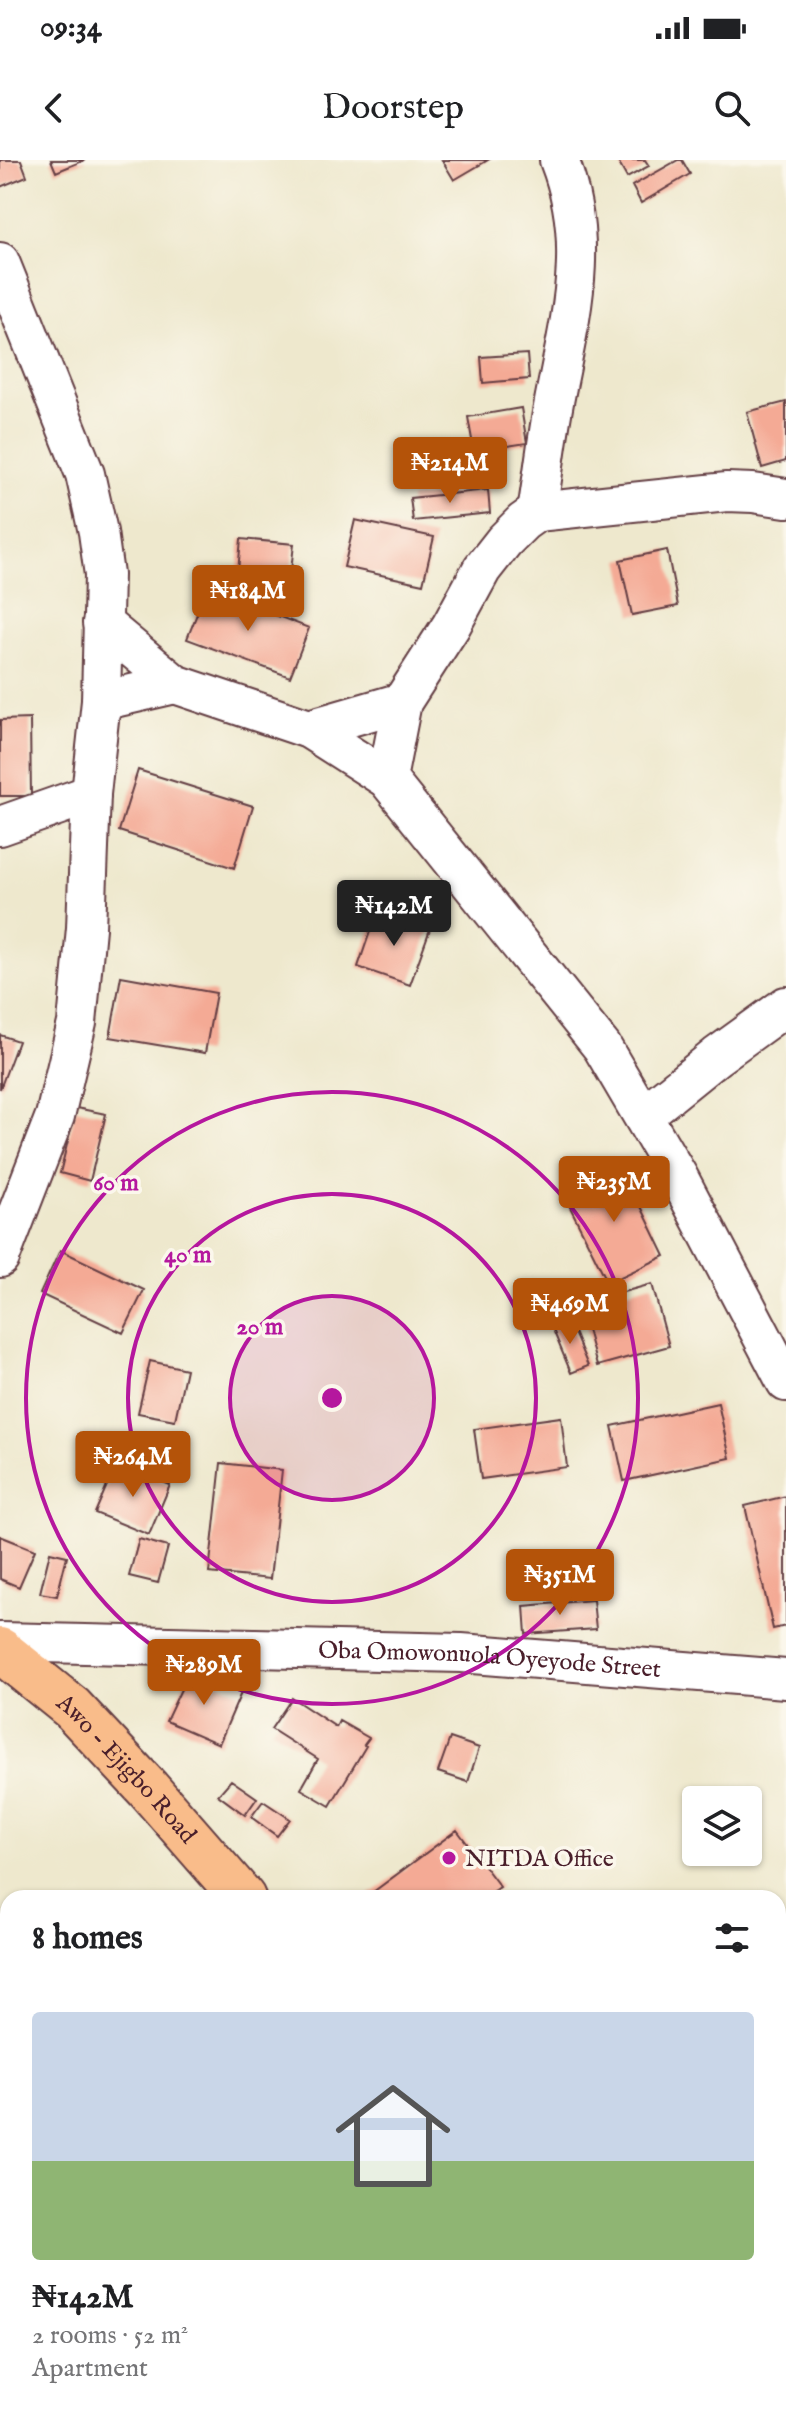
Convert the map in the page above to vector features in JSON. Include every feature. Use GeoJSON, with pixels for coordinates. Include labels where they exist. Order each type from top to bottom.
{"type":"FeatureCollection","features":[{"type":"Feature","properties":{"kind":"main road","name":"Awo - Ejigbo Road"},"geometry":{"type":"LineString","coordinates":[[0,1650],[72,1708],[148,1789],[235,1890]]}},
{"type":"Feature","properties":{"kind":"street"},"geometry":{"type":"LineString","coordinates":[[537,512],[576,292],[577,237],[570,187],[559,160]]}},
{"type":"Feature","properties":{"kind":"street"},"geometry":{"type":"LineString","coordinates":[[0,262],[85,474],[104,575],[101,701],[91,794],[86,928],[77,1023],[55,1116],[0,1258]]}},
{"type":"Feature","properties":{"kind":"street"},"geometry":{"type":"LineString","coordinates":[[387,779],[402,702],[451,626],[482,569],[513,531],[537,512],[727,492],[786,498]]}},
{"type":"Feature","properties":{"kind":"street"},"geometry":{"type":"LineString","coordinates":[[102,623],[175,684],[309,729],[387,779],[602,1047],[644,1115],[786,1382]]}},
{"type":"Feature","properties":{"kind":"street"},"geometry":{"type":"LineString","coordinates":[[101,701],[175,684]]}},
{"type":"Feature","properties":{"kind":"street"},"geometry":{"type":"LineString","coordinates":[[309,729],[402,702]]}},
{"type":"Feature","properties":{"kind":"street"},"geometry":{"type":"LineString","coordinates":[[0,826],[91,794]]}},
{"type":"Feature","properties":{"kind":"street"},"geometry":{"type":"LineString","coordinates":[[644,1115],[786,1006]]}},
{"type":"Feature","properties":{"kind":"street","name":"Oba Omowonuola Oyeyode Street"},"geometry":{"type":"LineString","coordinates":[[0,1642],[461,1653],[786,1679]]}},
{"type":"Feature","properties":{"kind":"building"},"geometry":{"type":"Polygon","coordinates":[[[0,160],[21,160],[27,176],[0,187],[0,160]]]}},
{"type":"Feature","properties":{"kind":"building"},"geometry":{"type":"Polygon","coordinates":[[[51,160],[85,160],[56,172],[51,160]]]}},
{"type":"Feature","properties":{"kind":"building"},"geometry":{"type":"Polygon","coordinates":[[[442,160],[488,160],[454,180],[442,160]]]}},
{"type":"Feature","properties":{"kind":"building"},"geometry":{"type":"Polygon","coordinates":[[[617,160],[645,160],[649,166],[627,178],[617,160]]]}},
{"type":"Feature","properties":{"kind":"building"},"geometry":{"type":"Polygon","coordinates":[[[682,160],[690,174],[641,203],[632,186],[682,160]]]}},
{"type":"Feature","properties":{"kind":"building"},"geometry":{"type":"Polygon","coordinates":[[[527,354],[529,379],[483,383],[481,357],[527,354]]]}},
{"type":"Feature","properties":{"kind":"building"},"geometry":{"type":"Polygon","coordinates":[[[786,402],[786,461],[762,468],[747,412],[786,402]]]}},
{"type":"Feature","properties":{"kind":"building"},"geometry":{"type":"Polygon","coordinates":[[[521,408],[527,443],[474,451],[468,417],[521,408]]]}},
{"type":"Feature","properties":{"kind":"building"},"geometry":{"type":"Polygon","coordinates":[[[488,490],[490,513],[413,521],[410,498],[488,490]]]}},
{"type":"Feature","properties":{"kind":"building"},"geometry":{"type":"Polygon","coordinates":[[[355,520],[434,537],[423,584],[344,567],[355,520]]]}},
{"type":"Feature","properties":{"kind":"building"},"geometry":{"type":"Polygon","coordinates":[[[241,539],[294,544],[289,588],[237,582],[241,539]]]}},
{"type":"Feature","properties":{"kind":"building"},"geometry":{"type":"Polygon","coordinates":[[[667,550],[678,606],[632,615],[620,560],[667,550]]]}},
{"type":"Feature","properties":{"kind":"building"},"geometry":{"type":"Polygon","coordinates":[[[207,589],[309,628],[290,677],[187,639],[207,589]]]}},
{"type":"Feature","properties":{"kind":"building"},"geometry":{"type":"Polygon","coordinates":[[[30,719],[31,796],[0,796],[0,720],[30,719]]]}},
{"type":"Feature","properties":{"kind":"building"},"geometry":{"type":"Polygon","coordinates":[[[138,770],[253,806],[234,868],[119,831],[138,770]]]}},
{"type":"Feature","properties":{"kind":"building"},"geometry":{"type":"Polygon","coordinates":[[[377,911],[430,929],[410,985],[358,967],[377,911]]]}},
{"type":"Feature","properties":{"kind":"building"},"geometry":{"type":"Polygon","coordinates":[[[121,976],[216,993],[205,1053],[110,1037],[121,976]]]}},
{"type":"Feature","properties":{"kind":"building"},"geometry":{"type":"Polygon","coordinates":[[[0,1035],[18,1041],[0,1089],[0,1035]]]}},
{"type":"Feature","properties":{"kind":"building"},"geometry":{"type":"Polygon","coordinates":[[[76,1108],[106,1114],[90,1181],[60,1173],[76,1108]]]}},
{"type":"Feature","properties":{"kind":"building"},"geometry":{"type":"Polygon","coordinates":[[[621,1165],[665,1256],[608,1283],[563,1193],[621,1165]]]}},
{"type":"Feature","properties":{"kind":"building"},"geometry":{"type":"Polygon","coordinates":[[[60,1250],[144,1290],[123,1333],[40,1294],[60,1250]]]}},
{"type":"Feature","properties":{"kind":"building"},"geometry":{"type":"Polygon","coordinates":[[[652,1284],[669,1346],[597,1366],[580,1304],[652,1284]]]}},
{"type":"Feature","properties":{"kind":"building"},"geometry":{"type":"Polygon","coordinates":[[[568,1318],[588,1366],[571,1373],[551,1325],[568,1318]]]}},
{"type":"Feature","properties":{"kind":"building"},"geometry":{"type":"Polygon","coordinates":[[[150,1361],[186,1369],[175,1420],[138,1413],[150,1361]]]}},
{"type":"Feature","properties":{"kind":"building"},"geometry":{"type":"Polygon","coordinates":[[[718,1403],[730,1458],[624,1481],[612,1426],[718,1403]]]}},
{"type":"Feature","properties":{"kind":"building"},"geometry":{"type":"Polygon","coordinates":[[[561,1417],[567,1467],[481,1479],[474,1429],[561,1417]]]}},
{"type":"Feature","properties":{"kind":"building"},"geometry":{"type":"Polygon","coordinates":[[[117,1462],[170,1485],[149,1535],[95,1513],[117,1462]]]}},
{"type":"Feature","properties":{"kind":"building"},"geometry":{"type":"Polygon","coordinates":[[[221,1463],[282,1470],[270,1579],[209,1573],[221,1463]]]}},
{"type":"Feature","properties":{"kind":"building"},"geometry":{"type":"Polygon","coordinates":[[[786,1496],[786,1626],[773,1629],[745,1506],[786,1496]]]}},
{"type":"Feature","properties":{"kind":"building"},"geometry":{"type":"Polygon","coordinates":[[[0,1536],[35,1550],[19,1587],[0,1579],[0,1536]]]}},
{"type":"Feature","properties":{"kind":"building"},"geometry":{"type":"Polygon","coordinates":[[[139,1539],[168,1547],[158,1583],[129,1576],[139,1539]]]}},
{"type":"Feature","properties":{"kind":"building"},"geometry":{"type":"Polygon","coordinates":[[[50,1552],[67,1556],[57,1596],[40,1593],[50,1552]]]}},
{"type":"Feature","properties":{"kind":"building"},"geometry":{"type":"Polygon","coordinates":[[[593,1600],[596,1629],[526,1634],[524,1606],[593,1600]]]}},
{"type":"Feature","properties":{"kind":"building"},"geometry":{"type":"Polygon","coordinates":[[[190,1670],[241,1693],[219,1744],[166,1721],[190,1670]]]}},
{"type":"Feature","properties":{"kind":"building"},"geometry":{"type":"Polygon","coordinates":[[[292,1698],[336,1727],[339,1721],[369,1738],[330,1806],[301,1789],[318,1759],[271,1729],[292,1698]]]}},
{"type":"Feature","properties":{"kind":"building"},"geometry":{"type":"Polygon","coordinates":[[[450,1738],[479,1748],[468,1782],[438,1772],[450,1738]]]}},
{"type":"Feature","properties":{"kind":"building"},"geometry":{"type":"Polygon","coordinates":[[[231,1780],[257,1798],[245,1815],[218,1795],[231,1780]]]}},
{"type":"Feature","properties":{"kind":"building"},"geometry":{"type":"Polygon","coordinates":[[[263,1801],[290,1819],[277,1836],[251,1817],[263,1801]]]}},
{"type":"Feature","properties":{"kind":"building","name":"NITDA Office"},"geometry":{"type":"Polygon","coordinates":[[[457,1830],[500,1887],[496,1890],[376,1890],[457,1830]]]}},
{"type":"Feature","properties":{"kind":"place","name":"NITDA Office"},"geometry":{"type":"Point","coordinates":[449,1858]}}]}
